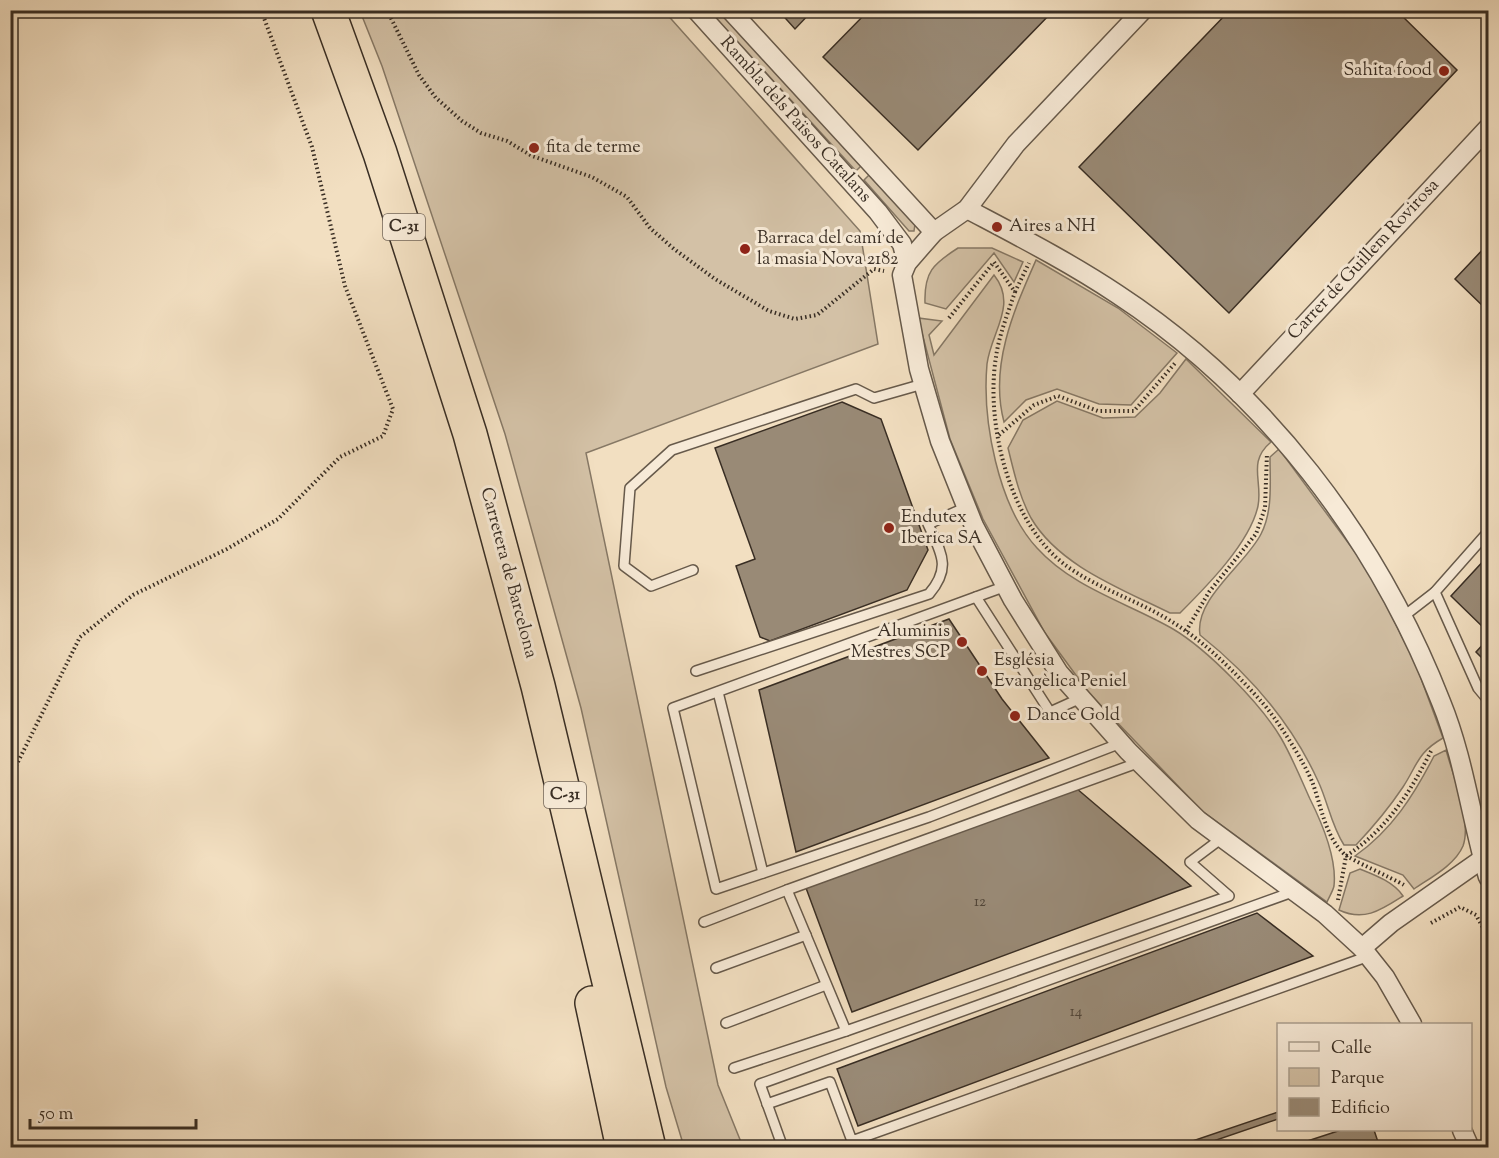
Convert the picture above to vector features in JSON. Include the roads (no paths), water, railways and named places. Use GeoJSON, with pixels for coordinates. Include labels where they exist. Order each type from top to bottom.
{"type":"FeatureCollection","features":[{"type":"Feature","properties":{"kind":"highway","name":"Carretera de Barcelona"},"geometry":{"type":"LineString","coordinates":[[328,10],[380,153],[473,446],[538,686],[649,1148]]}},
{"type":"Feature","properties":{"kind":"highway"},"geometry":{"type":"LineString","coordinates":[[473,446],[464,462],[542,778],[623,1148]]}},
{"type":"Feature","properties":{"kind":"street","name":"Rambla dels Països Catalans"},"geometry":{"type":"LineString","coordinates":[[696,10],[878,212],[902,244],[907,314],[923,384],[940,441],[967,507],[1006,586],[1059,673],[1121,743],[1198,820],[1325,914],[1365,952],[1411,1023]]}},
{"type":"Feature","properties":{"kind":"street","name":"Rambla dels Països Catalans"},"geometry":{"type":"LineString","coordinates":[[730,10],[934,232]]}},
{"type":"Feature","properties":{"kind":"street"},"geometry":{"type":"LineString","coordinates":[[905,269],[934,232],[967,209],[1016,144],[1143,10]]}},
{"type":"Feature","properties":{"kind":"street","name":"Carrer de Guillem Rovirosa"},"geometry":{"type":"LineString","coordinates":[[1240,394],[1488,128]]}},
{"type":"Feature","properties":{"kind":"street"},"geometry":{"type":"LineString","coordinates":[[967,209],[1037,246],[1118,294],[1191,349],[1240,394],[1284,439],[1354,530],[1404,616],[1455,739],[1487,864],[1391,923],[1365,952]]}},
{"type":"Feature","properties":{"kind":"street"},"geometry":{"type":"LineString","coordinates":[[1462,1131],[1470,1148]]}},
{"type":"Feature","properties":{"kind":"lane"},"geometry":{"type":"LineString","coordinates":[[693,570],[651,586],[624,566],[630,488],[672,450],[856,389],[874,398],[923,384]]}},
{"type":"Feature","properties":{"kind":"lane"},"geometry":{"type":"LineString","coordinates":[[696,671],[929,594],[941,580],[942,556],[927,524],[967,507]]}},
{"type":"Feature","properties":{"kind":"lane"},"geometry":{"type":"LineString","coordinates":[[1404,616],[1435,592],[1488,532]]}},
{"type":"Feature","properties":{"kind":"lane"},"geometry":{"type":"LineString","coordinates":[[1006,586],[674,708],[716,889],[929,818],[1121,743]]}},
{"type":"Feature","properties":{"kind":"lane"},"geometry":{"type":"LineString","coordinates":[[1435,592],[1478,688],[1488,700]]}},
{"type":"Feature","properties":{"kind":"lane"},"geometry":{"type":"LineString","coordinates":[[976,597],[1050,712],[1081,698]]}},
{"type":"Feature","properties":{"kind":"lane"},"geometry":{"type":"LineString","coordinates":[[718,692],[763,873]]}},
{"type":"Feature","properties":{"kind":"lane"},"geometry":{"type":"LineString","coordinates":[[704,922],[1140,762]]}},
{"type":"Feature","properties":{"kind":"lane"},"geometry":{"type":"LineString","coordinates":[[734,1068],[846,1031],[1229,896],[1190,862],[1222,838]]}},
{"type":"Feature","properties":{"kind":"lane"},"geometry":{"type":"LineString","coordinates":[[787,890],[846,1031]]}},
{"type":"Feature","properties":{"kind":"lane"},"geometry":{"type":"LineString","coordinates":[[783,1148],[760,1084],[1294,891]]}},
{"type":"Feature","properties":{"kind":"lane"},"geometry":{"type":"LineString","coordinates":[[716,968],[806,935]]}},
{"type":"Feature","properties":{"kind":"lane"},"geometry":{"type":"LineString","coordinates":[[767,1104],[830,1082],[852,1141],[1365,952]]}},
{"type":"Feature","properties":{"kind":"lane"},"geometry":{"type":"LineString","coordinates":[[726,1023],[826,985]]}},
{"type":"Feature","properties":{"kind":"place","name":"Sahita food"},"geometry":{"type":"Point","coordinates":[1444,71]}},
{"type":"Feature","properties":{"kind":"place","name":"fita de terme"},"geometry":{"type":"Point","coordinates":[534,148]}},
{"type":"Feature","properties":{"kind":"place","name":"Aires a NH"},"geometry":{"type":"Point","coordinates":[997,227]}},
{"type":"Feature","properties":{"kind":"place","name":"Barraca del camí de la masia Nova 2182"},"geometry":{"type":"Point","coordinates":[745,249]}},
{"type":"Feature","properties":{"kind":"place","name":"Endutex Iberica SA"},"geometry":{"type":"Point","coordinates":[889,528]}},
{"type":"Feature","properties":{"kind":"place","name":"Aluminis Mestres SCP"},"geometry":{"type":"Point","coordinates":[962,642]}},
{"type":"Feature","properties":{"kind":"place","name":"Església Evangèlica Peniel"},"geometry":{"type":"Point","coordinates":[982,671]}},
{"type":"Feature","properties":{"kind":"place","name":"Dance Gold"},"geometry":{"type":"Point","coordinates":[1015,716]}}]}
